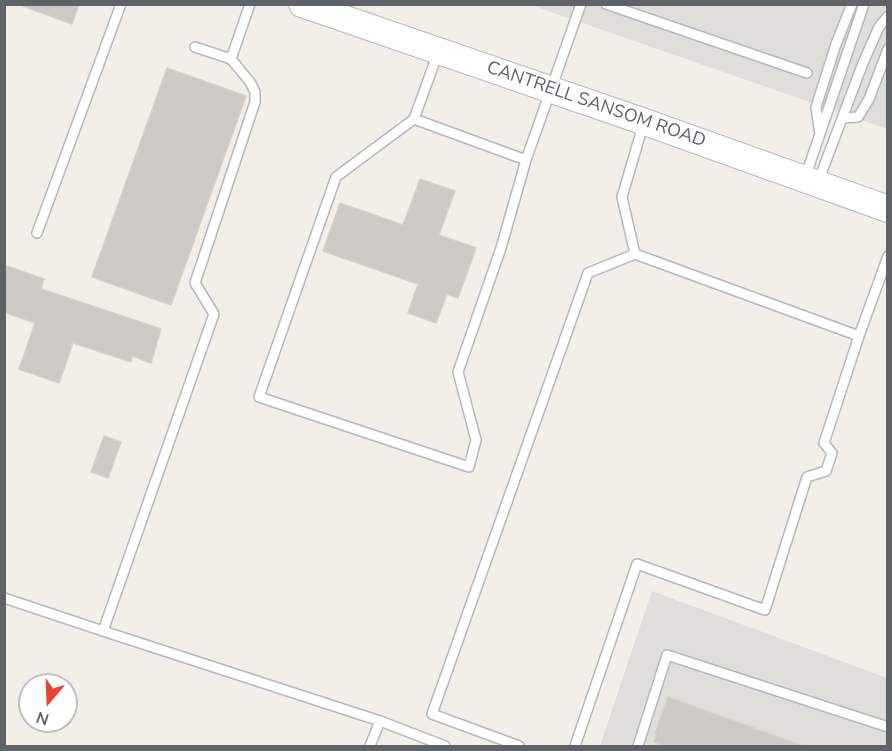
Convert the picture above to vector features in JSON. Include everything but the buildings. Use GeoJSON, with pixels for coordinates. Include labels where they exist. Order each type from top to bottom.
{"type":"FeatureCollection","features":[{"type":"Feature","properties":{"kind":"main road","name":"CANTRELL SANSOM ROAD"},"geometry":{"type":"LineString","coordinates":[[302,4],[552,89],[888,209]]}},
{"type":"Feature","properties":{"kind":"lane"},"geometry":{"type":"LineString","coordinates":[[37,233],[121,4]]}},
{"type":"Feature","properties":{"kind":"lane"},"geometry":{"type":"LineString","coordinates":[[231,59],[250,4]]}},
{"type":"Feature","properties":{"kind":"lane"},"geometry":{"type":"LineString","coordinates":[[439,50],[414,119],[336,177],[258,397],[469,467],[476,440],[458,372],[501,248],[526,160],[581,4]]}},
{"type":"Feature","properties":{"kind":"lane"},"geometry":{"type":"LineString","coordinates":[[606,4],[807,73]]}},
{"type":"Feature","properties":{"kind":"lane"},"geometry":{"type":"LineString","coordinates":[[820,135],[816,107],[836,44],[852,4]]}},
{"type":"Feature","properties":{"kind":"lane"},"geometry":{"type":"LineString","coordinates":[[811,182],[820,135],[864,4]]}},
{"type":"Feature","properties":{"kind":"lane"},"geometry":{"type":"LineString","coordinates":[[811,182],[844,118],[879,27],[888,16]]}},
{"type":"Feature","properties":{"kind":"lane"},"geometry":{"type":"LineString","coordinates":[[103,631],[214,315],[195,283],[255,102],[255,92],[250,82],[231,59],[195,46]]}},
{"type":"Feature","properties":{"kind":"lane"},"geometry":{"type":"LineString","coordinates":[[844,118],[858,117],[869,99],[888,49]]}},
{"type":"Feature","properties":{"kind":"lane"},"geometry":{"type":"LineString","coordinates":[[414,119],[526,160]]}},
{"type":"Feature","properties":{"kind":"lane"},"geometry":{"type":"LineString","coordinates":[[635,254],[622,197],[645,122]]}},
{"type":"Feature","properties":{"kind":"lane"},"geometry":{"type":"LineString","coordinates":[[519,747],[432,714],[588,273],[635,254],[860,336]]}},
{"type":"Feature","properties":{"kind":"lane"},"geometry":{"type":"LineString","coordinates":[[574,747],[637,564],[765,610],[807,477],[826,471],[832,453],[824,443],[888,256]]}},
{"type":"Feature","properties":{"kind":"lane"},"geometry":{"type":"LineString","coordinates":[[4,598],[380,721],[445,747]]}},
{"type":"Feature","properties":{"kind":"lane"},"geometry":{"type":"LineString","coordinates":[[638,747],[667,655],[888,727]]}},
{"type":"Feature","properties":{"kind":"lane"},"geometry":{"type":"LineString","coordinates":[[370,747],[380,721]]}},
{"type":"Feature","properties":{"kind":"shaded area"},"geometry":{"type":"Polygon","coordinates":[[[531,5],[887,5],[887,129],[531,5]]]}},
{"type":"Feature","properties":{"kind":"shaded area"},"geometry":{"type":"Polygon","coordinates":[[[652,591],[887,678],[887,746],[600,746],[652,591]]]}}]}
